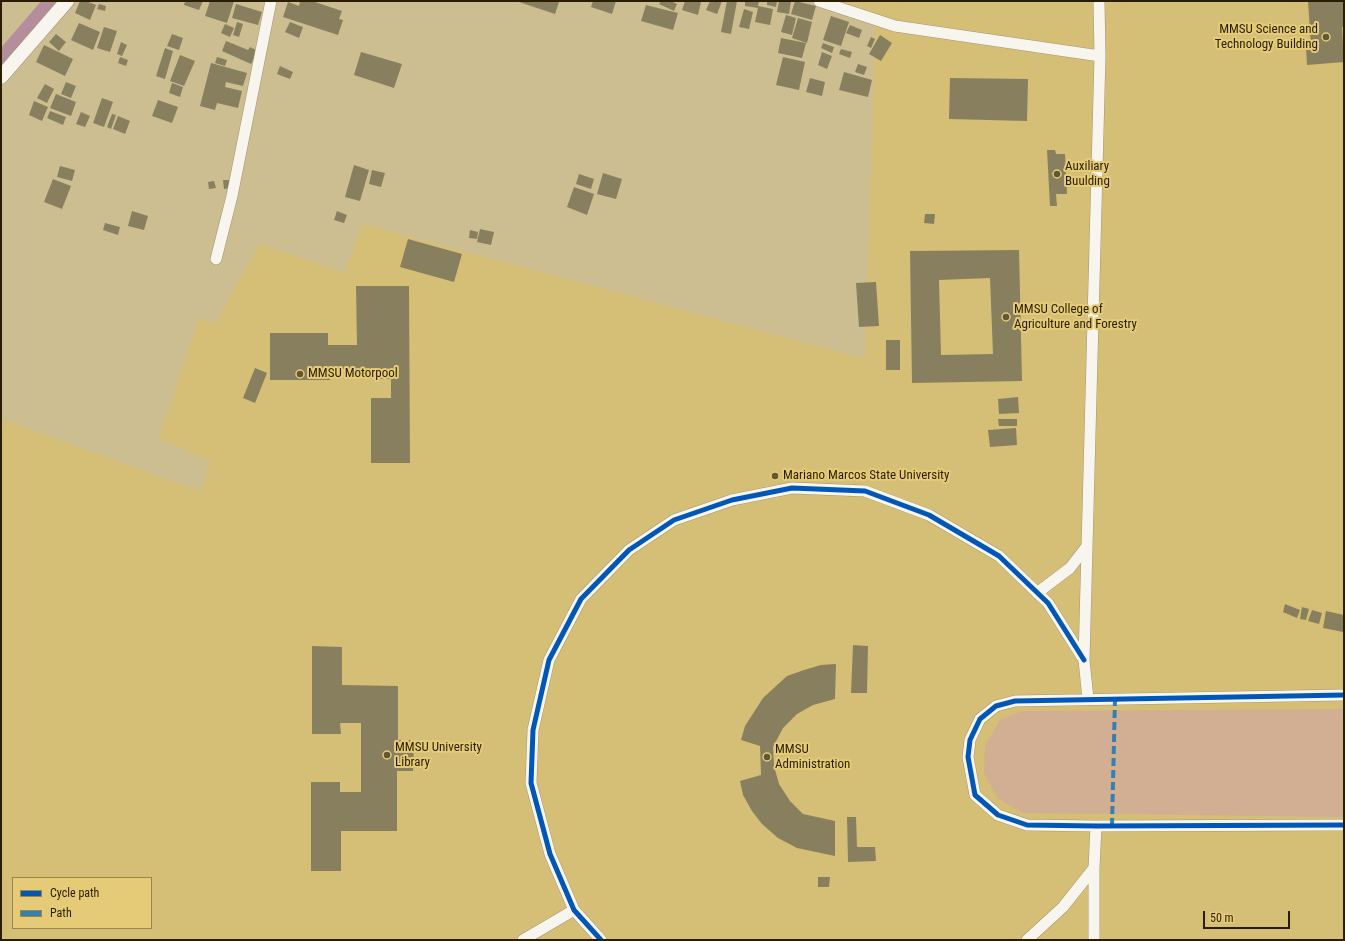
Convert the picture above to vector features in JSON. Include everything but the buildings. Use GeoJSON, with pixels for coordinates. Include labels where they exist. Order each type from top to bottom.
{"type":"FeatureCollection","features":[{"type":"Feature","properties":{"kind":"street"},"geometry":{"type":"LineString","coordinates":[[1,77],[67,1]]}},
{"type":"Feature","properties":{"kind":"street"},"geometry":{"type":"LineString","coordinates":[[216,259],[232,196],[271,1]]}},
{"type":"Feature","properties":{"kind":"street"},"geometry":{"type":"LineString","coordinates":[[819,1],[895,26],[1100,56]]}},
{"type":"Feature","properties":{"kind":"street"},"geometry":{"type":"LineString","coordinates":[[1088,699],[1084,660],[1100,56],[1099,1]]}},
{"type":"Feature","properties":{"kind":"street"},"geometry":{"type":"LineString","coordinates":[[602,940],[574,910],[550,854],[531,783],[533,730],[549,660],[581,599],[630,550],[674,520],[732,500],[792,488],[865,491],[929,515],[999,556],[1048,603],[1084,660]]}},
{"type":"Feature","properties":{"kind":"street"},"geometry":{"type":"LineString","coordinates":[[1037,593],[1070,568],[1087,546]]}},
{"type":"Feature","properties":{"kind":"street"},"geometry":{"type":"LineString","coordinates":[[1344,695],[1015,701],[996,706],[980,719],[970,740],[968,757],[976,795],[998,815],[1027,825],[1344,825]]}},
{"type":"Feature","properties":{"kind":"street"},"geometry":{"type":"LineString","coordinates":[[1094,940],[1094,868],[1096,826]]}},
{"type":"Feature","properties":{"kind":"street"},"geometry":{"type":"LineString","coordinates":[[1034,939],[1063,907],[1094,868]]}},
{"type":"Feature","properties":{"kind":"street"},"geometry":{"type":"LineString","coordinates":[[523,940],[574,910]]}},
{"type":"Feature","properties":{"kind":"shaded area","name":"Mariano Marcos State University"},"geometry":{"type":"Polygon","coordinates":[[[836,1],[1344,1],[1344,940],[1,940],[1,419],[200,491],[211,461],[159,439],[199,318],[215,324],[260,244],[345,273],[362,224],[865,359],[876,14],[836,1]]]}},
{"type":"Feature","properties":{"kind":"shaded area"},"geometry":{"type":"Polygon","coordinates":[[[1344,709],[1344,817],[1023,813],[997,798],[984,773],[985,746],[1000,720],[1022,711],[1344,709]]]}},
{"type":"Feature","properties":{"kind":"waterway"},"geometry":{"type":"LineString","coordinates":[[1,64],[55,1]]}},
{"type":"Feature","properties":{"kind":"marked path"},"geometry":{"type":"LineString","coordinates":[[1112,826],[1115,699]]}},
{"type":"Feature","properties":{"kind":"cycle path"},"geometry":{"type":"LineString","coordinates":[[601,940],[574,910],[550,854],[531,783],[533,730],[549,660],[581,599],[629,550],[674,520],[732,500],[792,488],[865,491],[929,515],[999,556],[1048,603],[1084,660]]}},
{"type":"Feature","properties":{"kind":"cycle path"},"geometry":{"type":"LineString","coordinates":[[1344,695],[1015,701],[996,706],[980,719],[970,740],[968,757],[975,795],[998,815],[1027,825],[1344,825]]}},
{"type":"Feature","properties":{"kind":"place","name":"MMSU Science and Technology Building"},"geometry":{"type":"Point","coordinates":[1326,37]}},
{"type":"Feature","properties":{"kind":"place","name":"Auxiliary Buulding"},"geometry":{"type":"Point","coordinates":[1057,174]}},
{"type":"Feature","properties":{"kind":"place","name":"MMSU College of Agriculture and Forestry"},"geometry":{"type":"Point","coordinates":[1006,317]}},
{"type":"Feature","properties":{"kind":"place","name":"MMSU Motorpool"},"geometry":{"type":"Point","coordinates":[300,374]}},
{"type":"Feature","properties":{"kind":"place","name":"Mariano Marcos State University"},"geometry":{"type":"Point","coordinates":[775,476]}},
{"type":"Feature","properties":{"kind":"place","name":"MMSU University Library"},"geometry":{"type":"Point","coordinates":[387,755]}},
{"type":"Feature","properties":{"kind":"place","name":"MMSU Administration"},"geometry":{"type":"Point","coordinates":[767,757]}}]}
